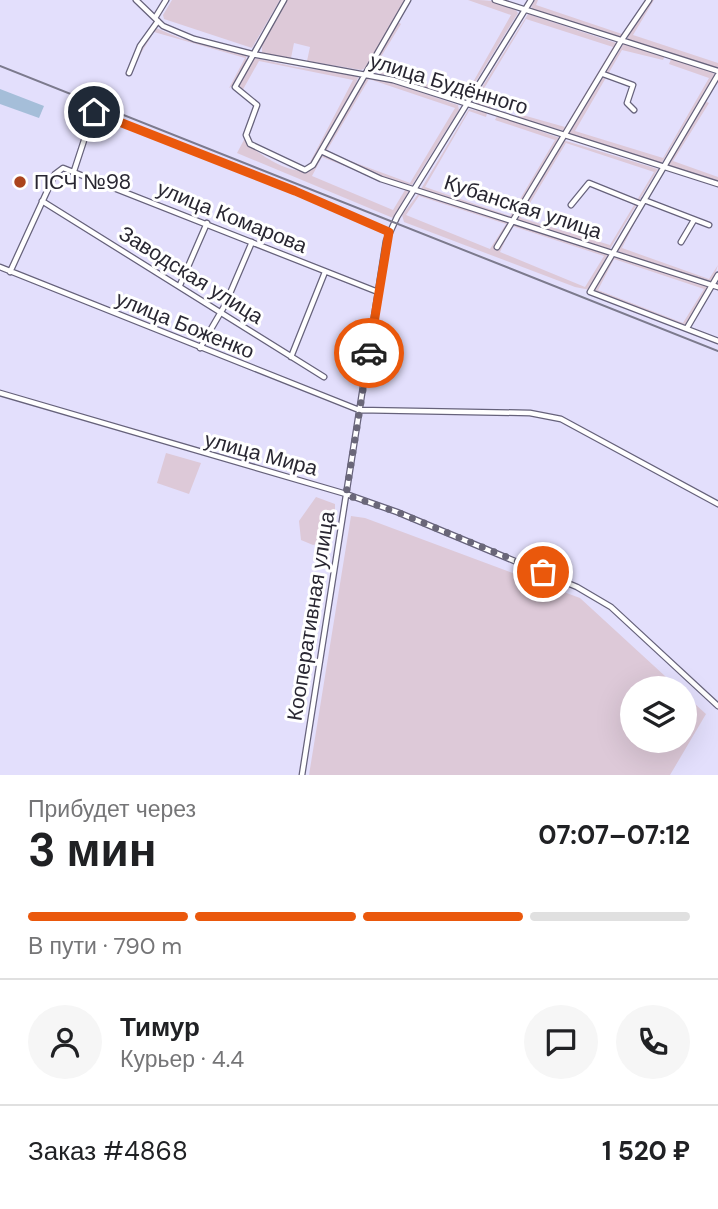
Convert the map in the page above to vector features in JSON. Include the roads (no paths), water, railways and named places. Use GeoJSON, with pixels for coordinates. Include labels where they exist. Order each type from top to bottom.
{"type":"FeatureCollection","features":[{"type":"Feature","properties":{"kind":"street","name":"улица Будённого"},"geometry":{"type":"LineString","coordinates":[[136,0],[156,20],[179,34],[252,54],[393,80],[718,184]]}},
{"type":"Feature","properties":{"kind":"street"},"geometry":{"type":"LineString","coordinates":[[129,73],[140,46],[166,0]]}},
{"type":"Feature","properties":{"kind":"street"},"geometry":{"type":"LineString","coordinates":[[284,0],[235,87],[257,106],[246,135],[255,149],[305,170],[313,165],[408,0]]}},
{"type":"Feature","properties":{"kind":"street"},"geometry":{"type":"LineString","coordinates":[[495,0],[718,73],[590,292],[718,341]]}},
{"type":"Feature","properties":{"kind":"street","name":"Кооперативная улица"},"geometry":{"type":"LineString","coordinates":[[302,775],[389,232],[531,0]]}},
{"type":"Feature","properties":{"kind":"street"},"geometry":{"type":"LineString","coordinates":[[498,247],[621,41],[649,0]]}},
{"type":"Feature","properties":{"kind":"street"},"geometry":{"type":"LineString","coordinates":[[603,74],[633,85],[627,103],[634,110]]}},
{"type":"Feature","properties":{"kind":"street"},"geometry":{"type":"LineString","coordinates":[[76,105],[295,191],[389,232]]}},
{"type":"Feature","properties":{"kind":"street"},"geometry":{"type":"LineString","coordinates":[[74,171],[91,120]]}},
{"type":"Feature","properties":{"kind":"street","name":"Кубанская улица"},"geometry":{"type":"LineString","coordinates":[[321,151],[382,179],[715,286]]}},
{"type":"Feature","properties":{"kind":"street","name":"улица Комарова"},"geometry":{"type":"LineString","coordinates":[[42,201],[55,174],[63,169],[74,171],[378,292]]}},
{"type":"Feature","properties":{"kind":"street"},"geometry":{"type":"LineString","coordinates":[[571,205],[589,183],[709,225]]}},
{"type":"Feature","properties":{"kind":"street"},"geometry":{"type":"LineString","coordinates":[[10,272],[42,201]]}},
{"type":"Feature","properties":{"kind":"street","name":"Заводская улица"},"geometry":{"type":"LineString","coordinates":[[42,201],[324,377]]}},
{"type":"Feature","properties":{"kind":"street"},"geometry":{"type":"LineString","coordinates":[[681,242],[694,220]]}},
{"type":"Feature","properties":{"kind":"street"},"geometry":{"type":"LineString","coordinates":[[180,285],[207,223]]}},
{"type":"Feature","properties":{"kind":"street"},"geometry":{"type":"LineString","coordinates":[[200,348],[252,242]]}},
{"type":"Feature","properties":{"kind":"street","name":"улица Боженко"},"geometry":{"type":"LineString","coordinates":[[0,267],[359,410]]}},
{"type":"Feature","properties":{"kind":"street"},"geometry":{"type":"LineString","coordinates":[[291,357],[325,272]]}},
{"type":"Feature","properties":{"kind":"street"},"geometry":{"type":"LineString","coordinates":[[687,328],[715,286],[718,275]]}},
{"type":"Feature","properties":{"kind":"street","name":"улица Мира"},"geometry":{"type":"LineString","coordinates":[[0,393],[185,449],[282,473],[397,512],[577,587],[611,607],[718,706]]}},
{"type":"Feature","properties":{"kind":"street"},"geometry":{"type":"LineString","coordinates":[[359,410],[550,416],[575,425],[718,504]]}},
{"type":"Feature","properties":{"kind":"water"},"geometry":{"type":"Polygon","coordinates":[[[0,89],[44,106],[39,118],[0,104],[0,89]]]}},
{"type":"Feature","properties":{"kind":"railway"},"geometry":{"type":"LineString","coordinates":[[0,66],[718,351]]}},
{"type":"Feature","properties":{"kind":"place","name":"ПСЧ №98"},"geometry":{"type":"Point","coordinates":[20,182]}}]}
